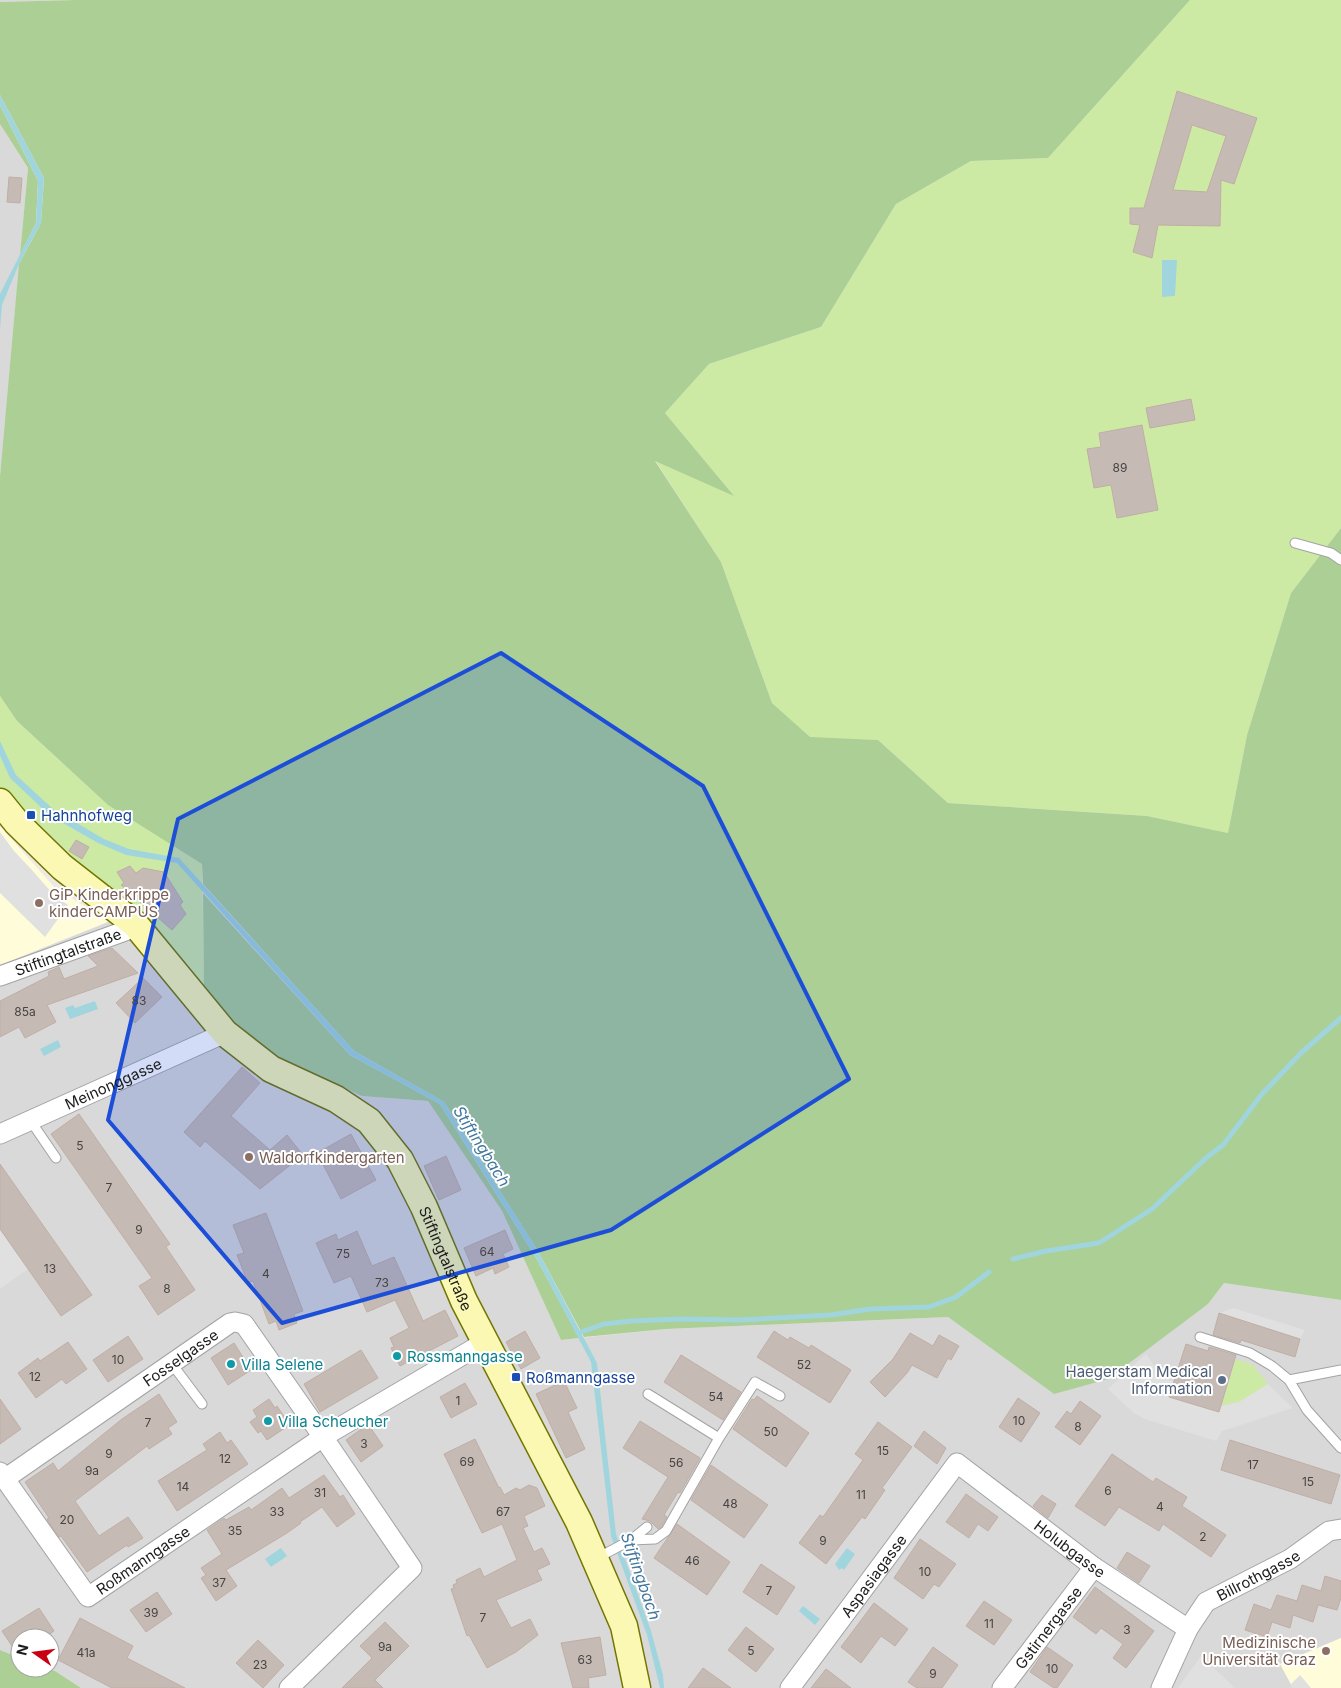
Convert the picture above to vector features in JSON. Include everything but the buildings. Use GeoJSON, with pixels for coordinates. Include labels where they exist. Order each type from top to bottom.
{"type":"FeatureCollection","features":[{"type":"Feature","properties":{"kind":"street","name":"Stiftingtalstraße"},"geometry":{"type":"LineString","coordinates":[[0,802],[62,867],[135,924],[225,1032],[271,1069],[336,1099],[369,1121],[400,1160],[424,1207],[456,1283],[485,1342],[579,1522],[601,1556],[624,1626],[637,1688]]}},
{"type":"Feature","properties":{"kind":"street","name":"Stiftingtalstraße"},"geometry":{"type":"LineString","coordinates":[[0,976],[125,931],[135,924]]}},
{"type":"Feature","properties":{"kind":"street","name":"Meinonggasse"},"geometry":{"type":"LineString","coordinates":[[0,1134],[225,1032]]}},
{"type":"Feature","properties":{"kind":"street","name":"Fosselgasse"},"geometry":{"type":"LineString","coordinates":[[3,1475],[172,1364],[230,1323],[235,1322],[244,1324],[323,1437]]}},
{"type":"Feature","properties":{"kind":"street","name":"Roßmanngasse"},"geometry":{"type":"LineString","coordinates":[[3,1475],[88,1597],[323,1437],[485,1342]]}},
{"type":"Feature","properties":{"kind":"street"},"geometry":{"type":"LineString","coordinates":[[289,1688],[412,1568],[323,1437]]}},
{"type":"Feature","properties":{"kind":"street","name":"Holubgasse"},"geometry":{"type":"LineString","coordinates":[[957,1463],[1094,1567],[1188,1629]]}},
{"type":"Feature","properties":{"kind":"street","name":"Aspasiagasse"},"geometry":{"type":"LineString","coordinates":[[790,1688],[957,1463]]}},
{"type":"Feature","properties":{"kind":"street","name":"Billrothgasse"},"geometry":{"type":"LineString","coordinates":[[1161,1688],[1188,1629],[1206,1602],[1290,1559],[1329,1531],[1341,1529]]}},
{"type":"Feature","properties":{"kind":"street","name":"Gstirnergasse"},"geometry":{"type":"LineString","coordinates":[[1002,1688],[1094,1567]]}},
{"type":"Feature","properties":{"kind":"lane"},"geometry":{"type":"LineString","coordinates":[[1295,543],[1331,553],[1341,560]]}},
{"type":"Feature","properties":{"kind":"lane"},"geometry":{"type":"LineString","coordinates":[[29,1120],[56,1158]]}},
{"type":"Feature","properties":{"kind":"lane"},"geometry":{"type":"LineString","coordinates":[[1200,1337],[1250,1353],[1272,1366],[1289,1380],[1307,1410],[1341,1448]]}},
{"type":"Feature","properties":{"kind":"lane"},"geometry":{"type":"LineString","coordinates":[[172,1364],[202,1404]]}},
{"type":"Feature","properties":{"kind":"lane"},"geometry":{"type":"LineString","coordinates":[[1289,1380],[1341,1370]]}},
{"type":"Feature","properties":{"kind":"lane"},"geometry":{"type":"LineString","coordinates":[[631,1540],[655,1539],[666,1531],[755,1382],[780,1396]]}},
{"type":"Feature","properties":{"kind":"lane"},"geometry":{"type":"LineString","coordinates":[[648,1394],[720,1438]]}},
{"type":"Feature","properties":{"kind":"lane"},"geometry":{"type":"LineString","coordinates":[[601,1556],[631,1540],[648,1527]]}},
{"type":"Feature","properties":{"kind":"highlighted area"},"geometry":{"type":"Polygon","coordinates":[[[501,653],[703,786],[849,1079],[611,1230],[282,1323],[108,1120],[178,819],[501,653]]]}},
{"type":"Feature","properties":{"kind":"shaded area"},"geometry":{"type":"Polygon","coordinates":[[[0,0],[76,0],[0,2],[0,0]]]}},
{"type":"Feature","properties":{"kind":"shaded area"},"geometry":{"type":"Polygon","coordinates":[[[0,124],[28,168],[0,476],[0,124]]]}},
{"type":"Feature","properties":{"kind":"shaded area","name":"GiP Kinderkrippe kinderCAMPUS"},"geometry":{"type":"Polygon","coordinates":[[[0,826],[56,889],[110,921],[0,965],[0,826]]]}},
{"type":"Feature","properties":{"kind":"shaded area"},"geometry":{"type":"Polygon","coordinates":[[[0,832],[14,851],[53,894],[68,905],[45,937],[0,893],[0,832]]]}},
{"type":"Feature","properties":{"kind":"shaded area"},"geometry":{"type":"Polygon","coordinates":[[[139,910],[170,949],[362,1096],[428,1101],[502,1211],[561,1340],[666,1329],[948,1317],[1054,1394],[1208,1304],[1224,1283],[1341,1300],[1341,1638],[1280,1664],[1293,1688],[81,1688],[60,1674],[60,1628],[10,1628],[10,1654],[0,1650],[0,965],[139,910]]]}},
{"type":"Feature","properties":{"kind":"shaded area"},"geometry":{"type":"Polygon","coordinates":[[[0,1229],[28,1269],[0,1289],[0,1229]]]}},
{"type":"Feature","properties":{"kind":"shaded area"},"geometry":{"type":"Polygon","coordinates":[[[1233,1308],[1305,1330],[1300,1339],[1295,1357],[1214,1331],[1219,1313],[1233,1308]]]}},
{"type":"Feature","properties":{"kind":"shaded area"},"geometry":{"type":"Polygon","coordinates":[[[1146,1354],[1161,1376],[1174,1382],[1170,1397],[1219,1412],[1221,1406],[1239,1402],[1268,1384],[1293,1408],[1222,1431],[1216,1441],[1145,1419],[1134,1413],[1108,1389],[1146,1354]]]}},
{"type":"Feature","properties":{"kind":"shaded area","name":"Medizinische Universität Graz"},"geometry":{"type":"Polygon","coordinates":[[[1341,1638],[1341,1688],[1293,1688],[1280,1664],[1341,1638]]]}},
{"type":"Feature","properties":{"kind":"shaded area"},"geometry":{"type":"Polygon","coordinates":[[[1201,1656],[1234,1687],[1178,1688],[1201,1656]]]}},
{"type":"Feature","properties":{"kind":"shaded area"},"geometry":{"type":"Polygon","coordinates":[[[1300,1675],[1311,1688],[1293,1688],[1290,1685],[1300,1675]]]}},
{"type":"Feature","properties":{"kind":"green space"},"geometry":{"type":"Polygon","coordinates":[[[76,0],[1190,0],[1048,158],[971,161],[896,204],[821,327],[709,364],[665,413],[734,496],[655,461],[721,562],[772,703],[810,737],[878,740],[948,803],[1147,816],[1228,833],[1247,735],[1291,593],[1341,528],[1341,1300],[1224,1283],[1208,1304],[1108,1379],[1054,1394],[948,1317],[666,1329],[584,1337],[539,1253],[444,1102],[354,1051],[203,884],[202,864],[108,805],[17,721],[0,696],[0,476],[19,264],[41,223],[44,178],[0,95],[0,2],[76,0]]]}},
{"type":"Feature","properties":{"kind":"green space"},"geometry":{"type":"Polygon","coordinates":[[[1190,0],[1341,0],[1341,528],[1291,593],[1247,735],[1228,833],[1147,816],[948,803],[878,740],[810,738],[772,703],[721,562],[655,460],[733,495],[665,413],[709,364],[821,327],[896,204],[971,161],[1048,158],[1190,0]]]}},
{"type":"Feature","properties":{"kind":"green space"},"geometry":{"type":"Polygon","coordinates":[[[0,105],[38,181],[36,223],[20,255],[28,168],[0,124],[0,105]]]}},
{"type":"Feature","properties":{"kind":"green space"},"geometry":{"type":"Polygon","coordinates":[[[0,696],[17,721],[108,805],[202,864],[204,996],[139,910],[122,916],[0,802],[0,696]]]}},
{"type":"Feature","properties":{"kind":"green space"},"geometry":{"type":"Polygon","coordinates":[[[203,893],[350,1055],[440,1104],[535,1256],[579,1338],[561,1340],[502,1211],[428,1101],[362,1096],[255,1047],[204,996],[203,893]]]}},
{"type":"Feature","properties":{"kind":"green space"},"geometry":{"type":"Polygon","coordinates":[[[1235,1359],[1252,1364],[1268,1384],[1239,1402],[1221,1406],[1235,1359]]]}},
{"type":"Feature","properties":{"kind":"green space"},"geometry":{"type":"Polygon","coordinates":[[[0,1650],[10,1654],[10,1678],[60,1678],[60,1674],[81,1688],[0,1688],[0,1650]]]}},
{"type":"Feature","properties":{"kind":"water"},"geometry":{"type":"Polygon","coordinates":[[[0,95],[44,178],[41,223],[19,264],[2,305],[0,329],[0,294],[36,223],[38,181],[0,105],[0,95]]]}},
{"type":"Feature","properties":{"kind":"water"},"geometry":{"type":"Polygon","coordinates":[[[1162,260],[1177,260],[1175,296],[1162,297],[1162,260]]]}},
{"type":"Feature","properties":{"kind":"water","name":"Stiftingbach"},"geometry":{"type":"Polygon","coordinates":[[[0,741],[16,775],[53,809],[104,839],[129,849],[179,858],[354,1051],[444,1102],[539,1253],[597,1363],[616,1534],[651,1631],[663,1675],[664,1688],[660,1688],[647,1635],[611,1536],[591,1362],[535,1256],[440,1104],[350,1055],[177,863],[126,855],[98,843],[49,815],[10,778],[0,756],[0,741]]]}},
{"type":"Feature","properties":{"kind":"water"},"geometry":{"type":"Polygon","coordinates":[[[95,1001],[98,1009],[70,1019],[65,1008],[73,1005],[75,1008],[95,1001]]]}},
{"type":"Feature","properties":{"kind":"water"},"geometry":{"type":"Polygon","coordinates":[[[58,1040],[61,1047],[44,1056],[40,1049],[58,1040]]]}},
{"type":"Feature","properties":{"kind":"water"},"geometry":{"type":"Polygon","coordinates":[[[281,1548],[287,1556],[271,1567],[265,1559],[281,1548]]]}},
{"type":"Feature","properties":{"kind":"water"},"geometry":{"type":"Polygon","coordinates":[[[847,1548],[855,1554],[844,1570],[842,1568],[839,1570],[835,1564],[847,1548]]]}},
{"type":"Feature","properties":{"kind":"water"},"geometry":{"type":"Polygon","coordinates":[[[803,1606],[820,1619],[815,1625],[799,1611],[803,1606]]]}},
{"type":"Feature","properties":{"kind":"waterway"},"geometry":{"type":"LineString","coordinates":[[1013,1259],[1046,1251],[1099,1243],[1152,1209],[1206,1158],[1223,1145],[1262,1094],[1302,1052],[1341,1018]]}},
{"type":"Feature","properties":{"kind":"waterway"},"geometry":{"type":"LineString","coordinates":[[578,1333],[604,1324],[632,1321],[679,1319],[740,1320],[831,1315],[870,1309],[929,1307],[956,1297],[989,1272]]}},
{"type":"Feature","properties":{"kind":"place","name":"Hahnhofweg"},"geometry":{"type":"Point","coordinates":[31,815]}},
{"type":"Feature","properties":{"kind":"place","name":"GiP Kinderkrippe kinderCAMPUS"},"geometry":{"type":"Point","coordinates":[39,903]}},
{"type":"Feature","properties":{"kind":"place","name":"Waldorfkindergarten"},"geometry":{"type":"Point","coordinates":[249,1157]}},
{"type":"Feature","properties":{"kind":"place","name":"Rossmanngasse"},"geometry":{"type":"Point","coordinates":[397,1356]}},
{"type":"Feature","properties":{"kind":"place","name":"Villa Selene"},"geometry":{"type":"Point","coordinates":[231,1364]}},
{"type":"Feature","properties":{"kind":"place","name":"Roßmanngasse"},"geometry":{"type":"Point","coordinates":[516,1377]}},
{"type":"Feature","properties":{"kind":"place","name":"Haegerstam Medical Information"},"geometry":{"type":"Point","coordinates":[1222,1380]}},
{"type":"Feature","properties":{"kind":"place","name":"Villa Scheucher"},"geometry":{"type":"Point","coordinates":[268,1421]}},
{"type":"Feature","properties":{"kind":"place","name":"Medizinische Universität Graz"},"geometry":{"type":"Point","coordinates":[1326,1651]}}]}
